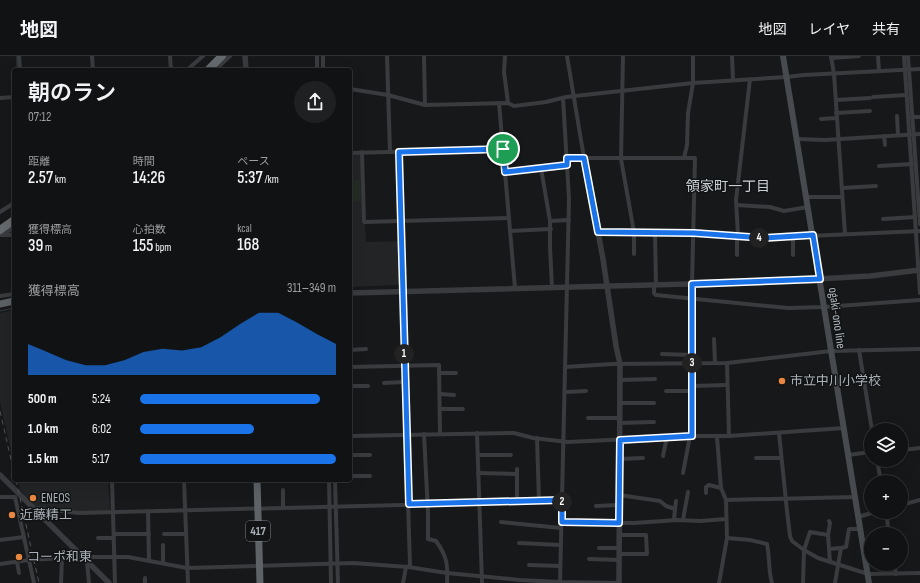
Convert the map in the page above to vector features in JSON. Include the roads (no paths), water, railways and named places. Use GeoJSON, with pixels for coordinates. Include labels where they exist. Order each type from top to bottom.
{"type":"FeatureCollection","features":[{"type":"Feature","properties":{"kind":"highway"},"geometry":{"type":"LineString","coordinates":[[210,68],[222,56]]}},
{"type":"Feature","properties":{"kind":"highway"},"geometry":{"type":"LineString","coordinates":[[1,233],[12,222]]}},
{"type":"Feature","properties":{"kind":"highway"},"geometry":{"type":"LineString","coordinates":[[0,304],[12,301]]}},
{"type":"Feature","properties":{"kind":"highway","name":"417"},"geometry":{"type":"LineString","coordinates":[[257,482],[260,583]]}},
{"type":"Feature","properties":{"kind":"main road","name":"ogaki-ono line"},"geometry":{"type":"LineString","coordinates":[[783,56],[869,583]]}},
{"type":"Feature","properties":{"kind":"street"},"geometry":{"type":"LineString","coordinates":[[19,56],[20,68]]}},
{"type":"Feature","properties":{"kind":"street"},"geometry":{"type":"LineString","coordinates":[[92,56],[92,68]]}},
{"type":"Feature","properties":{"kind":"street"},"geometry":{"type":"LineString","coordinates":[[170,56],[171,68]]}},
{"type":"Feature","properties":{"kind":"street"},"geometry":{"type":"LineString","coordinates":[[189,68],[203,56]]}},
{"type":"Feature","properties":{"kind":"street"},"geometry":{"type":"LineString","coordinates":[[217,68],[230,56]]}},
{"type":"Feature","properties":{"kind":"street"},"geometry":{"type":"LineString","coordinates":[[245,56],[246,68]]}},
{"type":"Feature","properties":{"kind":"street"},"geometry":{"type":"LineString","coordinates":[[317,56],[317,68]]}},
{"type":"Feature","properties":{"kind":"street"},"geometry":{"type":"LineString","coordinates":[[323,56],[323,68]]}},
{"type":"Feature","properties":{"kind":"street"},"geometry":{"type":"LineString","coordinates":[[387,56],[390,152]]}},
{"type":"Feature","properties":{"kind":"street"},"geometry":{"type":"LineString","coordinates":[[424,56],[425,105]]}},
{"type":"Feature","properties":{"kind":"street"},"geometry":{"type":"LineString","coordinates":[[505,56],[504,72],[508,103]]}},
{"type":"Feature","properties":{"kind":"street"},"geometry":{"type":"LineString","coordinates":[[0,564],[82,556],[128,557],[187,568],[334,564],[407,567],[520,581],[618,583],[620,364],[567,56]]}},
{"type":"Feature","properties":{"kind":"street"},"geometry":{"type":"LineString","coordinates":[[623,56],[622,158],[634,232],[634,254]]}},
{"type":"Feature","properties":{"kind":"street"},"geometry":{"type":"LineString","coordinates":[[684,158],[688,145],[688,114],[693,83],[694,56]]}},
{"type":"Feature","properties":{"kind":"street"},"geometry":{"type":"LineString","coordinates":[[732,56],[733,80]]}},
{"type":"Feature","properties":{"kind":"street"},"geometry":{"type":"LineString","coordinates":[[845,234],[834,74],[831,57],[859,56]]}},
{"type":"Feature","properties":{"kind":"street"},"geometry":{"type":"LineString","coordinates":[[878,56],[879,71]]}},
{"type":"Feature","properties":{"kind":"street"},"geometry":{"type":"LineString","coordinates":[[904,56],[907,69],[912,117],[912,164],[915,217],[918,231],[920,293]]}},
{"type":"Feature","properties":{"kind":"street"},"geometry":{"type":"LineString","coordinates":[[908,56],[906,95],[920,224]]}},
{"type":"Feature","properties":{"kind":"street"},"geometry":{"type":"LineString","coordinates":[[352,89],[425,105],[508,103],[514,106],[574,96],[693,83],[920,69]]}},
{"type":"Feature","properties":{"kind":"street"},"geometry":{"type":"LineString","coordinates":[[737,255],[739,164],[750,79]]}},
{"type":"Feature","properties":{"kind":"street"},"geometry":{"type":"LineString","coordinates":[[836,100],[906,95]]}},
{"type":"Feature","properties":{"kind":"street"},"geometry":{"type":"LineString","coordinates":[[0,98],[12,97]]}},
{"type":"Feature","properties":{"kind":"street"},"geometry":{"type":"LineString","coordinates":[[560,583],[569,220],[563,98]]}},
{"type":"Feature","properties":{"kind":"street"},"geometry":{"type":"LineString","coordinates":[[499,103],[515,288]]}},
{"type":"Feature","properties":{"kind":"street"},"geometry":{"type":"LineString","coordinates":[[821,119],[870,111]]}},
{"type":"Feature","properties":{"kind":"street"},"geometry":{"type":"LineString","coordinates":[[897,116],[898,135]]}},
{"type":"Feature","properties":{"kind":"street"},"geometry":{"type":"LineString","coordinates":[[912,117],[920,117]]}},
{"type":"Feature","properties":{"kind":"street"},"geometry":{"type":"LineString","coordinates":[[797,139],[838,139],[920,134]]}},
{"type":"Feature","properties":{"kind":"street"},"geometry":{"type":"LineString","coordinates":[[884,136],[885,145]]}},
{"type":"Feature","properties":{"kind":"street"},"geometry":{"type":"LineString","coordinates":[[352,153],[503,149]]}},
{"type":"Feature","properties":{"kind":"street"},"geometry":{"type":"LineString","coordinates":[[362,152],[364,222],[509,218]]}},
{"type":"Feature","properties":{"kind":"street"},"geometry":{"type":"LineString","coordinates":[[399,152],[410,565],[407,567],[403,583]]}},
{"type":"Feature","properties":{"kind":"street"},"geometry":{"type":"LineString","coordinates":[[567,158],[696,158],[692,284],[691,436],[683,473]]}},
{"type":"Feature","properties":{"kind":"street"},"geometry":{"type":"LineString","coordinates":[[879,166],[912,164]]}},
{"type":"Feature","properties":{"kind":"street"},"geometry":{"type":"LineString","coordinates":[[505,172],[567,165]]}},
{"type":"Feature","properties":{"kind":"street"},"geometry":{"type":"LineString","coordinates":[[541,168],[551,229],[550,247],[552,288]]}},
{"type":"Feature","properties":{"kind":"street"},"geometry":{"type":"LineString","coordinates":[[842,188],[876,186]]}},
{"type":"Feature","properties":{"kind":"street"},"geometry":{"type":"LineString","coordinates":[[807,197],[842,198]]}},
{"type":"Feature","properties":{"kind":"street"},"geometry":{"type":"LineString","coordinates":[[0,212],[12,204]]}},
{"type":"Feature","properties":{"kind":"street"},"geometry":{"type":"LineString","coordinates":[[737,205],[770,208],[784,211],[808,207]]}},
{"type":"Feature","properties":{"kind":"street"},"geometry":{"type":"LineString","coordinates":[[883,219],[915,217]]}},
{"type":"Feature","properties":{"kind":"street"},"geometry":{"type":"LineString","coordinates":[[550,221],[569,220]]}},
{"type":"Feature","properties":{"kind":"street"},"geometry":{"type":"LineString","coordinates":[[1,233],[12,228]]}},
{"type":"Feature","properties":{"kind":"street"},"geometry":{"type":"LineString","coordinates":[[510,231],[551,229]]}},
{"type":"Feature","properties":{"kind":"street"},"geometry":{"type":"LineString","coordinates":[[598,232],[694,233],[764,238],[918,231]]}},
{"type":"Feature","properties":{"kind":"street"},"geometry":{"type":"LineString","coordinates":[[655,232],[654,293],[656,295],[788,308],[920,300]]}},
{"type":"Feature","properties":{"kind":"street"},"geometry":{"type":"LineString","coordinates":[[1,233],[12,235]]}},
{"type":"Feature","properties":{"kind":"street"},"geometry":{"type":"LineString","coordinates":[[793,237],[793,255]]}},
{"type":"Feature","properties":{"kind":"street"},"geometry":{"type":"LineString","coordinates":[[352,293],[820,279],[870,276],[919,270]]}},
{"type":"Feature","properties":{"kind":"street"},"geometry":{"type":"LineString","coordinates":[[0,296],[12,294]]}},
{"type":"Feature","properties":{"kind":"street"},"geometry":{"type":"LineString","coordinates":[[714,339],[715,363]]}},
{"type":"Feature","properties":{"kind":"street"},"geometry":{"type":"LineString","coordinates":[[352,350],[366,349]]}},
{"type":"Feature","properties":{"kind":"street"},"geometry":{"type":"LineString","coordinates":[[565,367],[620,364],[727,363],[830,351],[920,349]]}},
{"type":"Feature","properties":{"kind":"street"},"geometry":{"type":"LineString","coordinates":[[859,350],[871,423]]}},
{"type":"Feature","properties":{"kind":"street"},"geometry":{"type":"LineString","coordinates":[[662,354],[692,355]]}},
{"type":"Feature","properties":{"kind":"street"},"geometry":{"type":"LineString","coordinates":[[727,363],[729,436]]}},
{"type":"Feature","properties":{"kind":"street"},"geometry":{"type":"LineString","coordinates":[[352,367],[439,365],[440,434]]}},
{"type":"Feature","properties":{"kind":"street"},"geometry":{"type":"LineString","coordinates":[[439,373],[456,373]]}},
{"type":"Feature","properties":{"kind":"street"},"geometry":{"type":"LineString","coordinates":[[620,380],[654,379]]}},
{"type":"Feature","properties":{"kind":"street"},"geometry":{"type":"LineString","coordinates":[[384,383],[405,382]]}},
{"type":"Feature","properties":{"kind":"street"},"geometry":{"type":"LineString","coordinates":[[692,386],[728,385]]}},
{"type":"Feature","properties":{"kind":"street"},"geometry":{"type":"LineString","coordinates":[[352,386],[368,386]]}},
{"type":"Feature","properties":{"kind":"street"},"geometry":{"type":"LineString","coordinates":[[565,392],[586,391]]}},
{"type":"Feature","properties":{"kind":"street"},"geometry":{"type":"LineString","coordinates":[[666,391],[692,391]]}},
{"type":"Feature","properties":{"kind":"street"},"geometry":{"type":"LineString","coordinates":[[440,394],[454,396]]}},
{"type":"Feature","properties":{"kind":"street"},"geometry":{"type":"LineString","coordinates":[[620,403],[654,403]]}},
{"type":"Feature","properties":{"kind":"street"},"geometry":{"type":"LineString","coordinates":[[440,409],[463,409]]}},
{"type":"Feature","properties":{"kind":"street"},"geometry":{"type":"LineString","coordinates":[[588,418],[654,422]]}},
{"type":"Feature","properties":{"kind":"street"},"geometry":{"type":"LineString","coordinates":[[352,436],[514,433],[564,442],[691,436],[717,437],[779,434],[844,428]]}},
{"type":"Feature","properties":{"kind":"street"},"geometry":{"type":"LineString","coordinates":[[477,433],[482,583]]}},
{"type":"Feature","properties":{"kind":"street"},"geometry":{"type":"LineString","coordinates":[[424,434],[428,539],[436,541],[444,552],[447,583]]}},
{"type":"Feature","properties":{"kind":"street"},"geometry":{"type":"LineString","coordinates":[[779,434],[785,498],[792,541],[818,558],[868,574],[920,573]]}},
{"type":"Feature","properties":{"kind":"street"},"geometry":{"type":"LineString","coordinates":[[663,456],[667,437]]}},
{"type":"Feature","properties":{"kind":"street"},"geometry":{"type":"LineString","coordinates":[[717,437],[721,488],[726,500],[727,538],[719,583]]}},
{"type":"Feature","properties":{"kind":"street"},"geometry":{"type":"LineString","coordinates":[[537,438],[539,501]]}},
{"type":"Feature","properties":{"kind":"street"},"geometry":{"type":"LineString","coordinates":[[908,449],[920,448]]}},
{"type":"Feature","properties":{"kind":"street"},"geometry":{"type":"LineString","coordinates":[[848,455],[864,453]]}},
{"type":"Feature","properties":{"kind":"street"},"geometry":{"type":"LineString","coordinates":[[352,455],[370,455]]}},
{"type":"Feature","properties":{"kind":"street"},"geometry":{"type":"LineString","coordinates":[[478,455],[511,455]]}},
{"type":"Feature","properties":{"kind":"street"},"geometry":{"type":"LineString","coordinates":[[620,459],[643,458]]}},
{"type":"Feature","properties":{"kind":"street"},"geometry":{"type":"LineString","coordinates":[[756,458],[781,458]]}},
{"type":"Feature","properties":{"kind":"street"},"geometry":{"type":"LineString","coordinates":[[516,468],[517,501]]}},
{"type":"Feature","properties":{"kind":"street"},"geometry":{"type":"LineString","coordinates":[[478,473],[517,474]]}},
{"type":"Feature","properties":{"kind":"street"},"geometry":{"type":"LineString","coordinates":[[0,475],[109,583]]}},
{"type":"Feature","properties":{"kind":"street"},"geometry":{"type":"LineString","coordinates":[[352,476],[370,476]]}},
{"type":"Feature","properties":{"kind":"street"},"geometry":{"type":"LineString","coordinates":[[112,482],[115,583]]}},
{"type":"Feature","properties":{"kind":"street"},"geometry":{"type":"LineString","coordinates":[[184,482],[188,583]]}},
{"type":"Feature","properties":{"kind":"street"},"geometry":{"type":"LineString","coordinates":[[329,482],[332,506],[334,564],[338,583]]}},
{"type":"Feature","properties":{"kind":"street"},"geometry":{"type":"LineString","coordinates":[[331,583],[334,564],[332,506],[335,482]]}},
{"type":"Feature","properties":{"kind":"street"},"geometry":{"type":"LineString","coordinates":[[706,493],[706,487],[709,485],[721,488]]}},
{"type":"Feature","properties":{"kind":"street"},"geometry":{"type":"LineString","coordinates":[[283,490],[283,508]]}},
{"type":"Feature","properties":{"kind":"street"},"geometry":{"type":"LineString","coordinates":[[683,520],[688,492]]}},
{"type":"Feature","properties":{"kind":"street"},"geometry":{"type":"LineString","coordinates":[[619,495],[660,501],[666,506],[674,509]]}},
{"type":"Feature","properties":{"kind":"street"},"geometry":{"type":"LineString","coordinates":[[0,497],[15,497],[34,583]]}},
{"type":"Feature","properties":{"kind":"street"},"geometry":{"type":"LineString","coordinates":[[726,500],[855,498]]}},
{"type":"Feature","properties":{"kind":"street"},"geometry":{"type":"LineString","coordinates":[[35,509],[79,513],[562,500]]}},
{"type":"Feature","properties":{"kind":"street"},"geometry":{"type":"LineString","coordinates":[[908,503],[920,500]]}},
{"type":"Feature","properties":{"kind":"street"},"geometry":{"type":"LineString","coordinates":[[674,520],[676,501]]}},
{"type":"Feature","properties":{"kind":"street"},"geometry":{"type":"LineString","coordinates":[[596,506],[619,505]]}},
{"type":"Feature","properties":{"kind":"street"},"geometry":{"type":"LineString","coordinates":[[148,511],[149,561]]}},
{"type":"Feature","properties":{"kind":"street"},"geometry":{"type":"LineString","coordinates":[[858,517],[864,515]]}},
{"type":"Feature","properties":{"kind":"street"},"geometry":{"type":"LineString","coordinates":[[562,522],[634,523],[674,520],[726,520]]}},
{"type":"Feature","properties":{"kind":"street"},"geometry":{"type":"LineString","coordinates":[[829,521],[828,535],[830,562]]}},
{"type":"Feature","properties":{"kind":"street"},"geometry":{"type":"LineString","coordinates":[[501,522],[561,528]]}},
{"type":"Feature","properties":{"kind":"street"},"geometry":{"type":"LineString","coordinates":[[829,549],[846,547],[849,529],[860,529]]}},
{"type":"Feature","properties":{"kind":"street"},"geometry":{"type":"LineString","coordinates":[[803,583],[804,550],[810,532],[828,535]]}},
{"type":"Feature","properties":{"kind":"street"},"geometry":{"type":"LineString","coordinates":[[98,538],[149,534]]}},
{"type":"Feature","properties":{"kind":"street"},"geometry":{"type":"LineString","coordinates":[[164,534],[186,534]]}},
{"type":"Feature","properties":{"kind":"street"},"geometry":{"type":"LineString","coordinates":[[589,559],[647,554],[646,535],[619,535]]}},
{"type":"Feature","properties":{"kind":"street"},"geometry":{"type":"LineString","coordinates":[[0,540],[24,537]]}},
{"type":"Feature","properties":{"kind":"street"},"geometry":{"type":"LineString","coordinates":[[727,538],[750,540],[767,544],[772,583]]}},
{"type":"Feature","properties":{"kind":"street"},"geometry":{"type":"LineString","coordinates":[[519,543],[561,545]]}},
{"type":"Feature","properties":{"kind":"street"},"geometry":{"type":"LineString","coordinates":[[163,545],[163,563]]}},
{"type":"Feature","properties":{"kind":"street"},"geometry":{"type":"LineString","coordinates":[[599,548],[619,548]]}},
{"type":"Feature","properties":{"kind":"street"},"geometry":{"type":"LineString","coordinates":[[835,583],[841,548]]}},
{"type":"Feature","properties":{"kind":"street"},"geometry":{"type":"LineString","coordinates":[[61,583],[62,558]]}},
{"type":"Feature","properties":{"kind":"street"},"geometry":{"type":"LineString","coordinates":[[17,562],[19,574]]}},
{"type":"Feature","properties":{"kind":"street"},"geometry":{"type":"LineString","coordinates":[[87,562],[89,583]]}},
{"type":"Feature","properties":{"kind":"street"},"geometry":{"type":"LineString","coordinates":[[529,565],[560,566]]}},
{"type":"Feature","properties":{"kind":"waterway"},"geometry":{"type":"LineString","coordinates":[[17,56],[17,68]]}},
{"type":"Feature","properties":{"kind":"waterway"},"geometry":{"type":"LineString","coordinates":[[0,311],[12,308]]}},
{"type":"Feature","properties":{"kind":"railway"},"geometry":{"type":"LineString","coordinates":[[0,411],[12,464]]}},
{"type":"Feature","properties":{"kind":"railway"},"geometry":{"type":"LineString","coordinates":[[16,482],[39,583]]}},
{"type":"Feature","properties":{"kind":"place","name":"市立中川小学校"},"geometry":{"type":"Point","coordinates":[782,381]}},
{"type":"Feature","properties":{"kind":"place","name":"ENEOS"},"geometry":{"type":"Point","coordinates":[33,498]}},
{"type":"Feature","properties":{"kind":"place","name":"近藤精工"},"geometry":{"type":"Point","coordinates":[12,515]}},
{"type":"Feature","properties":{"kind":"place","name":"コーポ和東"},"geometry":{"type":"Point","coordinates":[19,557]}},
{"type":"Feature","properties":{"kind":"district","name":"領家町一丁目"},"geometry":{"type":"Point","coordinates":[728,186]}}]}
